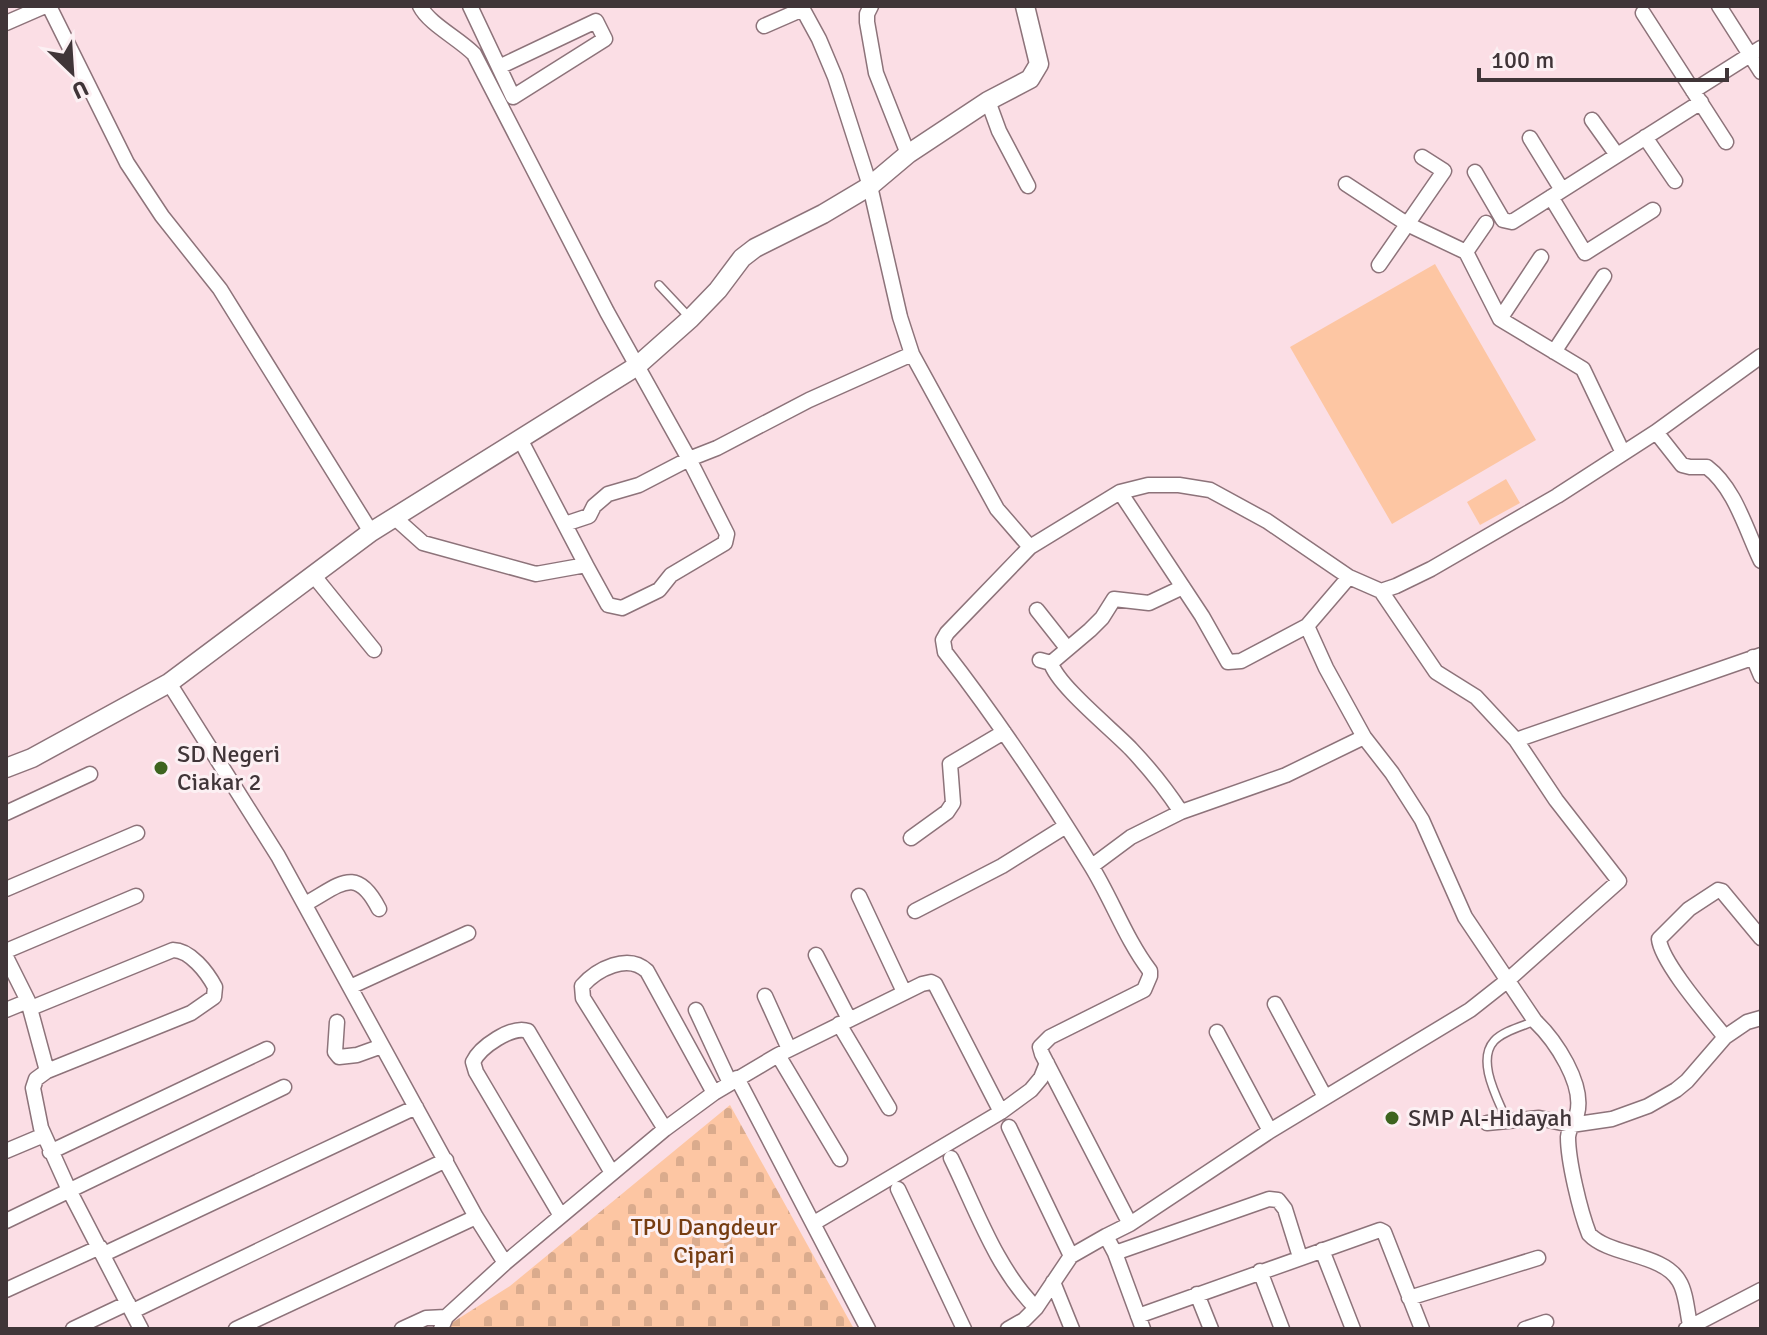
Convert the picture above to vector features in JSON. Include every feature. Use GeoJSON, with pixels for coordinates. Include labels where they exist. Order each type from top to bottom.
{"type":"FeatureCollection","features":[{"type":"Feature","properties":{"kind":"street"},"geometry":{"type":"LineString","coordinates":[[6,23],[47,6],[127,163],[162,216],[220,289],[371,532]]}},
{"type":"Feature","properties":{"kind":"street"},"geometry":{"type":"LineString","coordinates":[[420,6],[425,16],[458,38],[474,54],[689,459],[727,534],[725,543],[671,575],[659,590],[622,608],[608,605],[520,439]]}},
{"type":"Feature","properties":{"kind":"street"},"geometry":{"type":"LineString","coordinates":[[470,6],[513,97],[605,39],[596,21],[499,67]]}},
{"type":"Feature","properties":{"kind":"street"},"geometry":{"type":"LineString","coordinates":[[871,6],[867,22],[876,73],[908,154]]}},
{"type":"Feature","properties":{"kind":"street"},"geometry":{"type":"LineString","coordinates":[[6,768],[32,758],[169,683],[371,532],[637,366],[690,319],[718,290],[742,258],[755,248],[870,186],[908,154],[988,101],[1030,79],[1038,70],[1038,50],[1025,6]]}},
{"type":"Feature","properties":{"kind":"street"},"geometry":{"type":"LineString","coordinates":[[1719,6],[1756,52],[1761,72]]}},
{"type":"Feature","properties":{"kind":"street"},"geometry":{"type":"LineString","coordinates":[[764,26],[802,8],[819,39],[835,77],[870,186],[900,317],[912,354],[997,509],[1030,547]]}},
{"type":"Feature","properties":{"kind":"street"},"geometry":{"type":"LineString","coordinates":[[1643,13],[1726,142]]}},
{"type":"Feature","properties":{"kind":"street"},"geometry":{"type":"LineString","coordinates":[[1475,172],[1503,220],[1512,222],[1645,137],[1756,52]]}},
{"type":"Feature","properties":{"kind":"street"},"geometry":{"type":"LineString","coordinates":[[988,101],[999,131],[1028,186]]}},
{"type":"Feature","properties":{"kind":"street"},"geometry":{"type":"LineString","coordinates":[[1592,120],[1617,155]]}},
{"type":"Feature","properties":{"kind":"street"},"geometry":{"type":"LineString","coordinates":[[1645,137],[1675,181]]}},
{"type":"Feature","properties":{"kind":"street"},"geometry":{"type":"LineString","coordinates":[[1530,138],[1585,253],[1653,210]]}},
{"type":"Feature","properties":{"kind":"street"},"geometry":{"type":"LineString","coordinates":[[1379,265],[1444,171],[1422,157]]}},
{"type":"Feature","properties":{"kind":"street"},"geometry":{"type":"LineString","coordinates":[[1346,184],[1407,224],[1466,252],[1500,319],[1583,369],[1623,453]]}},
{"type":"Feature","properties":{"kind":"street"},"geometry":{"type":"LineString","coordinates":[[1466,252],[1486,223]]}},
{"type":"Feature","properties":{"kind":"street"},"geometry":{"type":"LineString","coordinates":[[1500,319],[1541,257]]}},
{"type":"Feature","properties":{"kind":"street"},"geometry":{"type":"LineString","coordinates":[[1554,352],[1604,276]]}},
{"type":"Feature","properties":{"kind":"street"},"geometry":{"type":"LineString","coordinates":[[565,524],[589,516],[594,506],[608,494],[639,485],[809,400],[912,354]]}},
{"type":"Feature","properties":{"kind":"street"},"geometry":{"type":"LineString","coordinates":[[1381,591],[1431,569],[1557,496],[1656,432],[1761,356]]}},
{"type":"Feature","properties":{"kind":"street"},"geometry":{"type":"LineString","coordinates":[[1656,432],[1682,465],[1707,467],[1719,479],[1736,505],[1761,561]]}},
{"type":"Feature","properties":{"kind":"street"},"geometry":{"type":"LineString","coordinates":[[1008,1329],[1036,1308],[1071,1256],[1130,1224],[1270,1131],[1470,1010],[1619,881],[1556,800],[1516,740],[1476,697],[1436,672],[1381,591],[1349,577],[1267,521],[1210,490],[1179,485],[1148,485],[1120,492],[1030,547],[959,619],[943,640],[945,652],[1004,732],[1092,866],[1150,976],[1144,990],[1050,1037],[1040,1047],[1130,1224]]}},
{"type":"Feature","properties":{"kind":"street"},"geometry":{"type":"LineString","coordinates":[[1120,492],[1224,656],[1233,663],[1307,626],[1349,577]]}},
{"type":"Feature","properties":{"kind":"street"},"geometry":{"type":"LineString","coordinates":[[394,517],[423,543],[536,574],[586,565]]}},
{"type":"Feature","properties":{"kind":"street"},"geometry":{"type":"LineString","coordinates":[[314,576],[374,650]]}},
{"type":"Feature","properties":{"kind":"street"},"geometry":{"type":"LineString","coordinates":[[1181,812],[1165,786],[1046,662],[1096,624],[1114,599],[1149,603],[1183,587]]}},
{"type":"Feature","properties":{"kind":"street"},"geometry":{"type":"LineString","coordinates":[[1037,610],[1067,648]]}},
{"type":"Feature","properties":{"kind":"street"},"geometry":{"type":"LineString","coordinates":[[1307,626],[1364,737],[1422,820],[1465,917],[1535,1021],[1549,1034],[1571,1072],[1577,1113],[1571,1125],[1569,1151],[1589,1234],[1594,1240],[1640,1256],[1674,1274],[1681,1283],[1688,1327],[1761,1290]]}},
{"type":"Feature","properties":{"kind":"street"},"geometry":{"type":"LineString","coordinates":[[1516,740],[1757,656],[1761,676]]}},
{"type":"Feature","properties":{"kind":"street"},"geometry":{"type":"LineString","coordinates":[[169,683],[305,904],[476,1217],[505,1263]]}},
{"type":"Feature","properties":{"kind":"street"},"geometry":{"type":"LineString","coordinates":[[911,838],[947,812],[953,803],[950,764],[1004,732]]}},
{"type":"Feature","properties":{"kind":"street"},"geometry":{"type":"LineString","coordinates":[[1092,866],[1131,837],[1181,812],[1286,775],[1364,737]]}},
{"type":"Feature","properties":{"kind":"street"},"geometry":{"type":"LineString","coordinates":[[6,813],[90,774]]}},
{"type":"Feature","properties":{"kind":"street"},"geometry":{"type":"LineString","coordinates":[[915,911],[978,880],[1066,826]]}},
{"type":"Feature","properties":{"kind":"street"},"geometry":{"type":"LineString","coordinates":[[6,889],[137,833]]}},
{"type":"Feature","properties":{"kind":"street"},"geometry":{"type":"LineString","coordinates":[[305,904],[342,884],[354,882],[365,887],[379,909]]}},
{"type":"Feature","properties":{"kind":"street"},"geometry":{"type":"LineString","coordinates":[[1725,1037],[1669,961],[1659,939],[1689,909],[1718,890],[1761,938]]}},
{"type":"Feature","properties":{"kind":"street"},"geometry":{"type":"LineString","coordinates":[[6,951],[136,896]]}},
{"type":"Feature","properties":{"kind":"street"},"geometry":{"type":"LineString","coordinates":[[859,896],[904,992]]}},
{"type":"Feature","properties":{"kind":"street"},"geometry":{"type":"LineString","coordinates":[[350,987],[468,933]]}},
{"type":"Feature","properties":{"kind":"street"},"geometry":{"type":"LineString","coordinates":[[6,1010],[173,950],[182,950],[215,987],[214,997],[191,1013],[47,1071],[36,1079],[33,1088],[50,1152],[141,1329]]}},
{"type":"Feature","properties":{"kind":"street"},"geometry":{"type":"LineString","coordinates":[[816,955],[844,1022],[889,1108]]}},
{"type":"Feature","properties":{"kind":"street"},"geometry":{"type":"LineString","coordinates":[[6,957],[29,1004],[47,1071]]}},
{"type":"Feature","properties":{"kind":"street"},"geometry":{"type":"LineString","coordinates":[[665,1129],[583,998],[582,986],[592,976],[629,962],[647,971],[714,1093]]}},
{"type":"Feature","properties":{"kind":"street"},"geometry":{"type":"LineString","coordinates":[[402,1329],[426,1318],[444,1323],[505,1263],[612,1173],[665,1129],[733,1080],[922,984],[935,984],[1001,1112]]}},
{"type":"Feature","properties":{"kind":"street"},"geometry":{"type":"LineString","coordinates":[[765,996],[783,1052],[840,1159]]}},
{"type":"Feature","properties":{"kind":"street"},"geometry":{"type":"LineString","coordinates":[[1275,1004],[1325,1097]]}},
{"type":"Feature","properties":{"kind":"street"},"geometry":{"type":"LineString","coordinates":[[696,1010],[814,1223],[868,1329]]}},
{"type":"Feature","properties":{"kind":"street"},"geometry":{"type":"LineString","coordinates":[[1487,1123],[1539,1118],[1571,1125],[1612,1119],[1667,1096],[1687,1081],[1725,1037],[1747,1022],[1761,1018]]}},
{"type":"Feature","properties":{"kind":"street"},"geometry":{"type":"LineString","coordinates":[[337,1022],[335,1052],[339,1057],[357,1055],[382,1046]]}},
{"type":"Feature","properties":{"kind":"street"},"geometry":{"type":"LineString","coordinates":[[561,1216],[473,1066],[475,1056],[482,1050],[518,1030],[528,1031],[612,1173]]}},
{"type":"Feature","properties":{"kind":"street"},"geometry":{"type":"LineString","coordinates":[[1217,1032],[1270,1131]]}},
{"type":"Feature","properties":{"kind":"street"},"geometry":{"type":"LineString","coordinates":[[50,1152],[267,1049]]}},
{"type":"Feature","properties":{"kind":"street"},"geometry":{"type":"LineString","coordinates":[[814,1223],[1001,1112],[1031,1090],[1041,1078],[1047,1063]]}},
{"type":"Feature","properties":{"kind":"street"},"geometry":{"type":"LineString","coordinates":[[6,1221],[284,1087]]}},
{"type":"Feature","properties":{"kind":"street"},"geometry":{"type":"LineString","coordinates":[[6,1290],[102,1250],[416,1107]]}},
{"type":"Feature","properties":{"kind":"street"},"geometry":{"type":"LineString","coordinates":[[1009,1127],[1071,1256]]}},
{"type":"Feature","properties":{"kind":"street"},"geometry":{"type":"LineString","coordinates":[[6,1151],[44,1135]]}},
{"type":"Feature","properties":{"kind":"street"},"geometry":{"type":"LineString","coordinates":[[951,1158],[1017,1289],[1036,1308]]}},
{"type":"Feature","properties":{"kind":"street"},"geometry":{"type":"LineString","coordinates":[[73,1329],[130,1307],[446,1160]]}},
{"type":"Feature","properties":{"kind":"street"},"geometry":{"type":"LineString","coordinates":[[898,1189],[964,1329]]}},
{"type":"Feature","properties":{"kind":"street"},"geometry":{"type":"LineString","coordinates":[[1115,1253],[1269,1199],[1278,1200],[1285,1209],[1300,1257]]}},
{"type":"Feature","properties":{"kind":"street"},"geometry":{"type":"LineString","coordinates":[[236,1329],[476,1217]]}},
{"type":"Feature","properties":{"kind":"street"},"geometry":{"type":"LineString","coordinates":[[1106,1236],[1141,1322],[1197,1294],[1380,1230],[1384,1232],[1422,1329]]}},
{"type":"Feature","properties":{"kind":"street"},"geometry":{"type":"LineString","coordinates":[[1322,1250],[1353,1329]]}},
{"type":"Feature","properties":{"kind":"street"},"geometry":{"type":"LineString","coordinates":[[1409,1298],[1538,1258]]}},
{"type":"Feature","properties":{"kind":"street"},"geometry":{"type":"LineString","coordinates":[[1260,1271],[1282,1329]]}},
{"type":"Feature","properties":{"kind":"street"},"geometry":{"type":"LineString","coordinates":[[1053,1282],[1072,1329]]}},
{"type":"Feature","properties":{"kind":"street"},"geometry":{"type":"LineString","coordinates":[[1197,1294],[1211,1329]]}},
{"type":"Feature","properties":{"kind":"street"},"geometry":{"type":"LineString","coordinates":[[1525,1329],[1546,1322]]}},
{"type":"Feature","properties":{"kind":"lane"},"geometry":{"type":"LineString","coordinates":[[659,285],[690,319]]}},
{"type":"Feature","properties":{"kind":"lane"},"geometry":{"type":"LineString","coordinates":[[1506,1119],[1489,1076],[1487,1056],[1498,1038],[1535,1021]]}},
{"type":"Feature","properties":{"kind":"green space"},"geometry":{"type":"Polygon","coordinates":[[[1435,264],[1536,440],[1392,524],[1290,347],[1435,264]]]}},
{"type":"Feature","properties":{"kind":"green space"},"geometry":{"type":"Polygon","coordinates":[[[1506,479],[1520,503],[1480,525],[1467,502],[1506,479]]]}},
{"type":"Feature","properties":{"kind":"green space","name":"TPU Dangdeur Cipari"},"geometry":{"type":"Polygon","coordinates":[[[730,1105],[854,1329],[442,1329],[510,1286],[730,1105]]]}},
{"type":"Feature","properties":{"kind":"place","name":"SD Negeri Ciakar 2"},"geometry":{"type":"Point","coordinates":[161,768]}},
{"type":"Feature","properties":{"kind":"place","name":"SMP Al-Hidayah"},"geometry":{"type":"Point","coordinates":[1392,1118]}}]}
